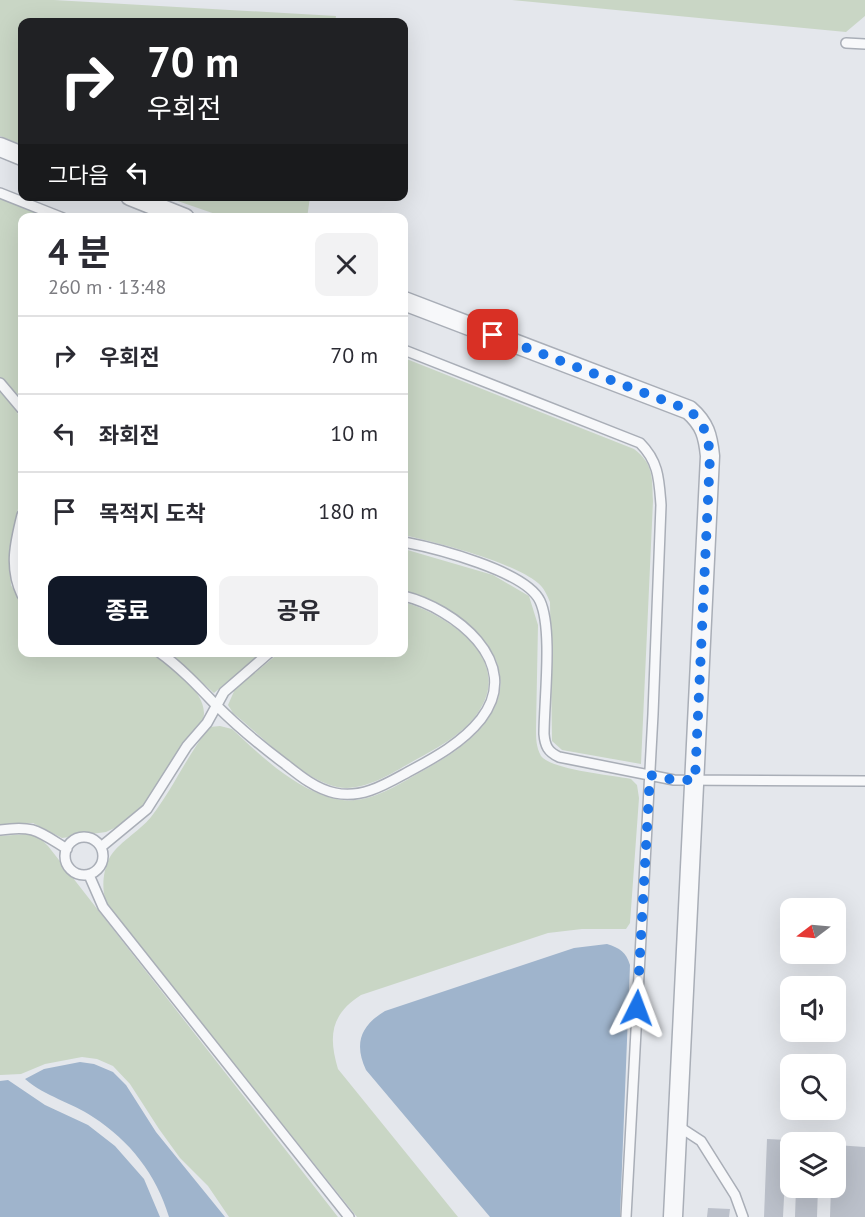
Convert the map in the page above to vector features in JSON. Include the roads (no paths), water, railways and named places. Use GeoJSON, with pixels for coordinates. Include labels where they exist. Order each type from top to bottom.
{"type":"FeatureCollection","features":[{"type":"Feature","properties":{"kind":"street"},"geometry":{"type":"LineString","coordinates":[[0,147],[18,154]]}},
{"type":"Feature","properties":{"kind":"street"},"geometry":{"type":"LineString","coordinates":[[142,201],[172,213]]}},
{"type":"Feature","properties":{"kind":"street"},"geometry":{"type":"LineString","coordinates":[[408,303],[689,410],[701,421],[707,433],[710,456],[673,1217]]}},
{"type":"Feature","properties":{"kind":"lane"},"geometry":{"type":"LineString","coordinates":[[846,43],[865,44]]}},
{"type":"Feature","properties":{"kind":"lane"},"geometry":{"type":"LineString","coordinates":[[0,193],[18,200]]}},
{"type":"Feature","properties":{"kind":"lane"},"geometry":{"type":"LineString","coordinates":[[20,201],[50,213]]}},
{"type":"Feature","properties":{"kind":"lane"},"geometry":{"type":"LineString","coordinates":[[408,352],[640,444],[652,455],[658,471],[661,505],[650,775],[626,1217]]}},
{"type":"Feature","properties":{"kind":"lane"},"geometry":{"type":"LineString","coordinates":[[0,383],[18,404]]}},
{"type":"Feature","properties":{"kind":"lane"},"geometry":{"type":"LineString","coordinates":[[18,538],[13,567],[18,587]]}},
{"type":"Feature","properties":{"kind":"lane"},"geometry":{"type":"LineString","coordinates":[[408,543],[427,546],[496,571],[524,583],[536,593],[546,625],[545,745],[550,753],[559,757],[674,780],[865,781]]}},
{"type":"Feature","properties":{"kind":"lane"},"geometry":{"type":"LineString","coordinates":[[165,657],[200,687],[216,705],[311,784],[335,793],[369,791],[442,754],[482,717],[490,700],[493,672],[488,654],[465,626],[440,610],[408,598]]}},
{"type":"Feature","properties":{"kind":"lane"},"geometry":{"type":"LineString","coordinates":[[101,847],[147,809],[216,705],[236,680],[264,657]]}},
{"type":"Feature","properties":{"kind":"lane"},"geometry":{"type":"LineString","coordinates":[[0,830],[24,827],[34,829],[67,849]]}},
{"type":"Feature","properties":{"kind":"lane"},"geometry":{"type":"LineString","coordinates":[[67,849],[79,838],[95,841],[101,847],[102,863],[89,875]]}},
{"type":"Feature","properties":{"kind":"lane"},"geometry":{"type":"LineString","coordinates":[[67,849],[68,866],[74,872],[89,875]]}},
{"type":"Feature","properties":{"kind":"lane"},"geometry":{"type":"LineString","coordinates":[[89,875],[103,907],[349,1217]]}},
{"type":"Feature","properties":{"kind":"lane"},"geometry":{"type":"LineString","coordinates":[[677,1125],[701,1141],[735,1195],[743,1217]]}},
{"type":"Feature","properties":{"kind":"water"},"geometry":{"type":"Polygon","coordinates":[[[607,944],[622,951],[630,965],[620,1217],[490,1217],[366,1070],[360,1052],[365,1029],[385,1011],[574,948],[607,944]]]}},
{"type":"Feature","properties":{"kind":"water"},"geometry":{"type":"Polygon","coordinates":[[[80,1062],[94,1064],[113,1072],[126,1085],[156,1132],[225,1217],[169,1217],[164,1201],[149,1173],[119,1137],[85,1112],[41,1090],[25,1079],[44,1069],[80,1062]]]}},
{"type":"Feature","properties":{"kind":"water"},"geometry":{"type":"Polygon","coordinates":[[[8,1080],[45,1105],[88,1125],[115,1146],[144,1179],[160,1217],[0,1217],[0,1081],[8,1080]]]}}]}
